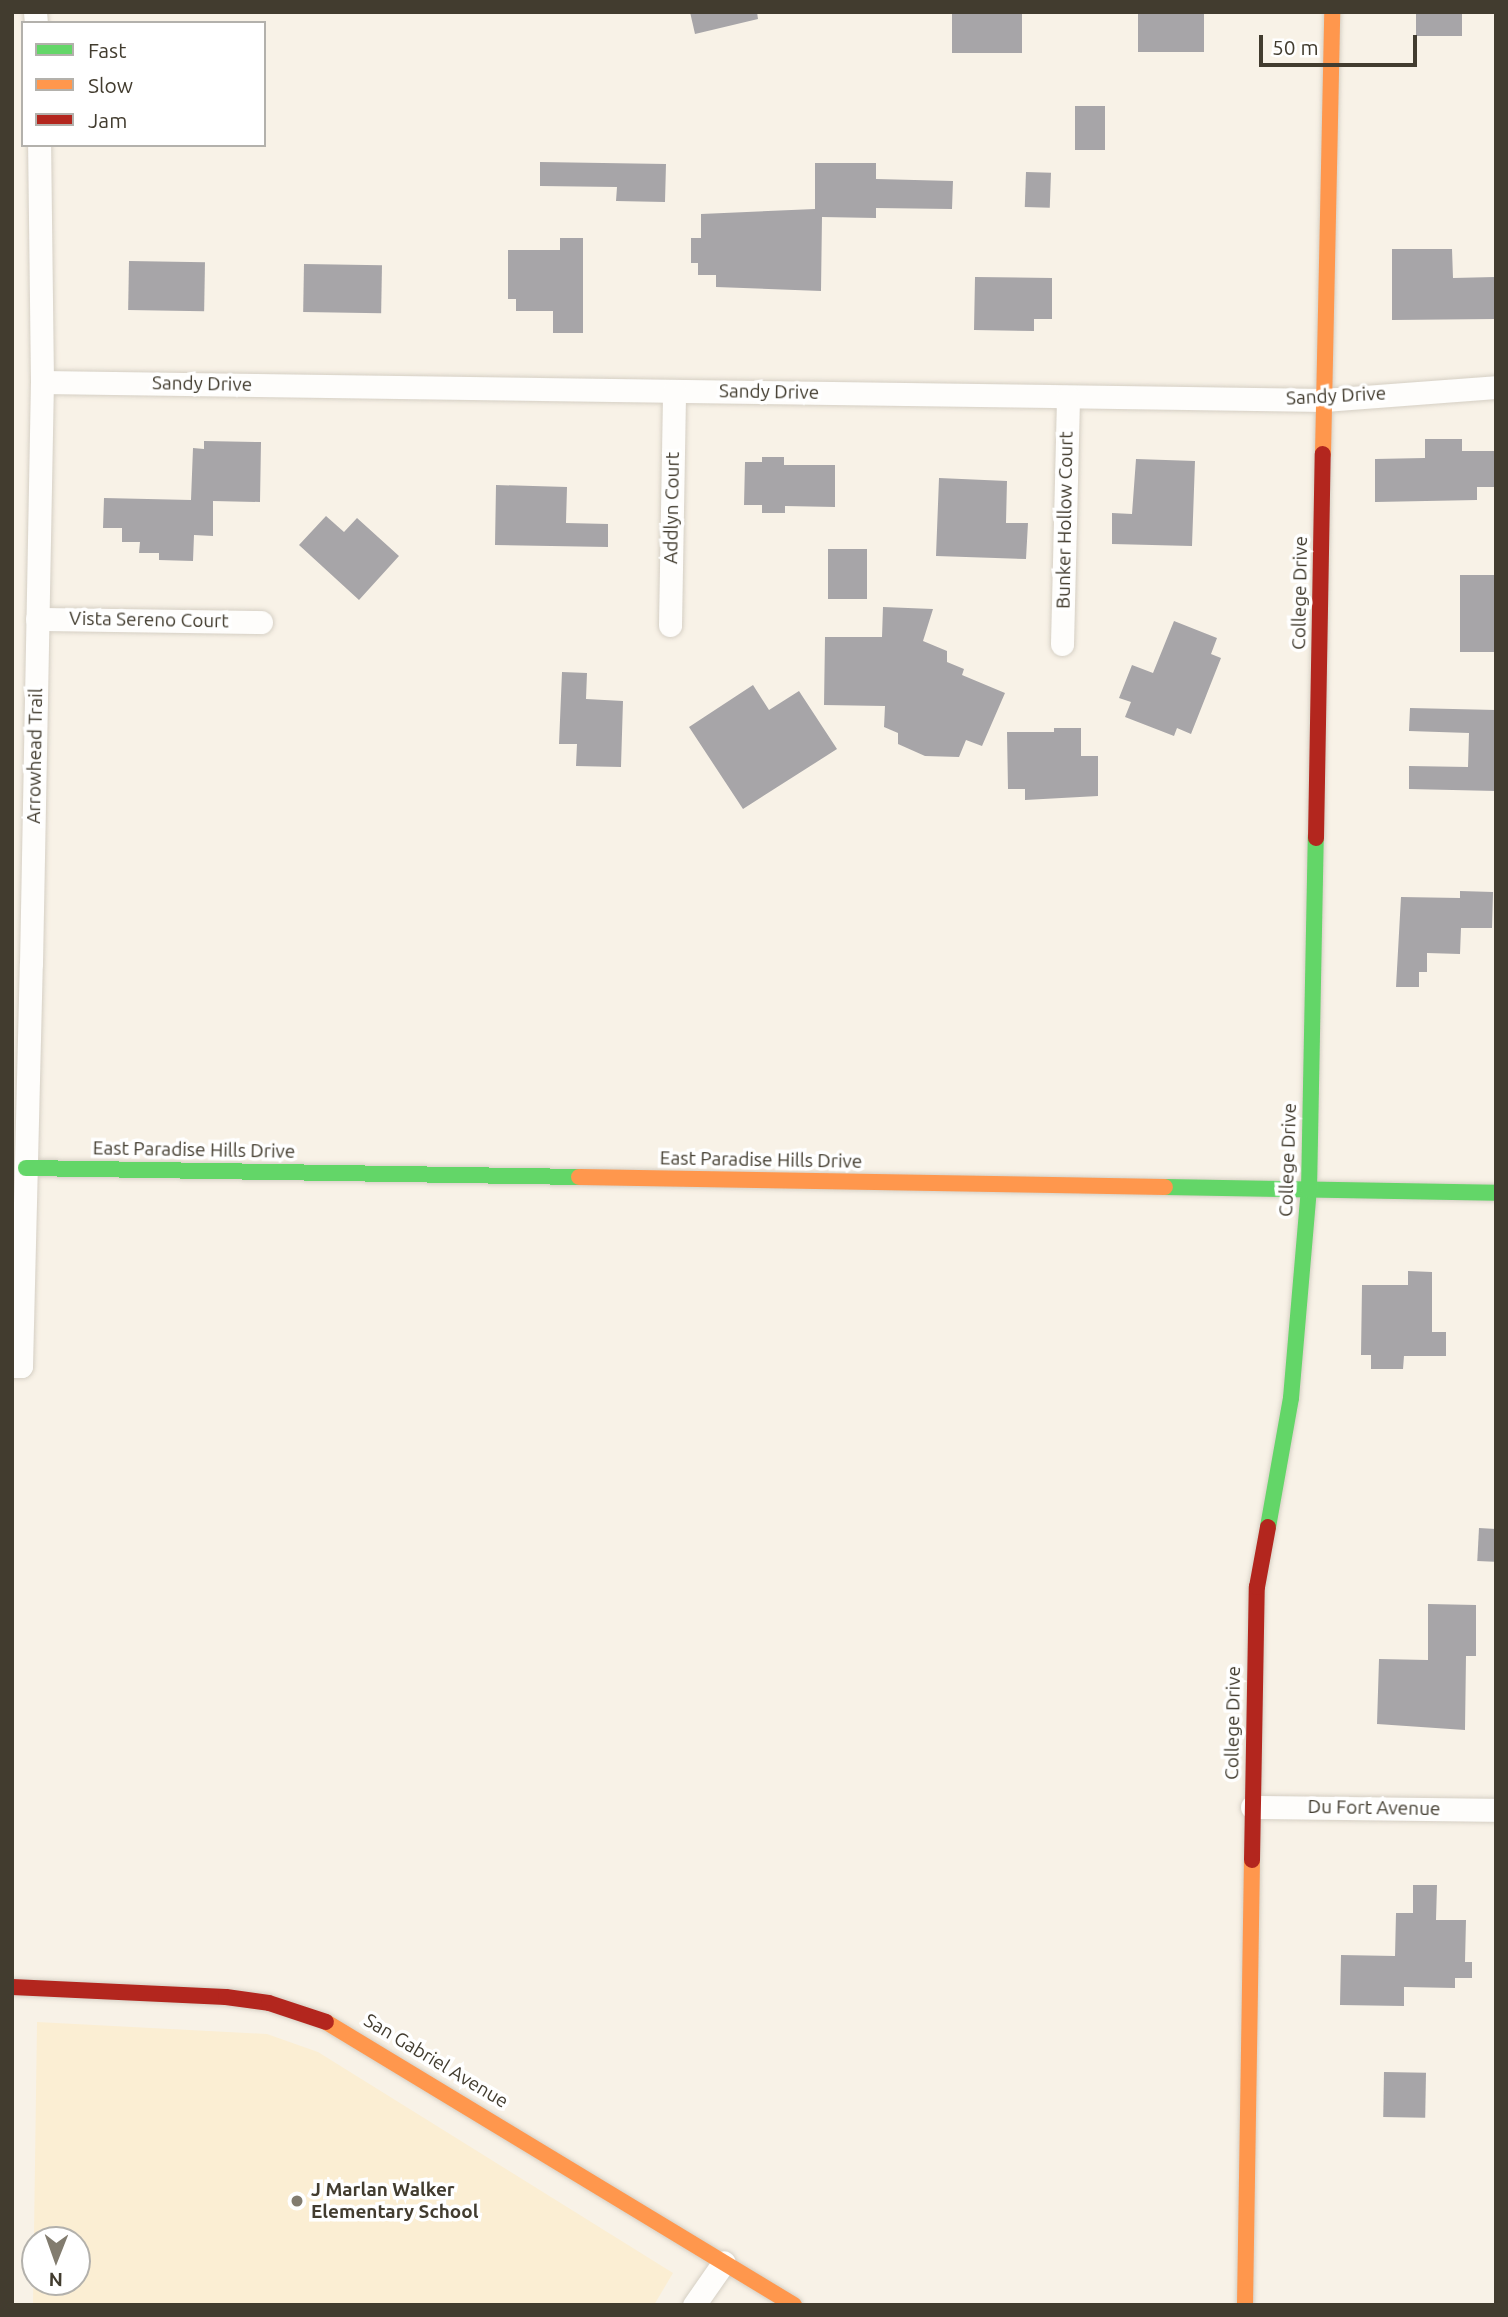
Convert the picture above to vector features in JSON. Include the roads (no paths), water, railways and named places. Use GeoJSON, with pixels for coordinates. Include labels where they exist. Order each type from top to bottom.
{"type":"FeatureCollection","features":[{"type":"Feature","properties":{"kind":"street","name":"College Drive"},"geometry":{"type":"LineString","coordinates":[[1244,2305],[1252,1807],[1260,1549],[1291,1398],[1309,1190],[1332,12]]}},
{"type":"Feature","properties":{"kind":"street","name":"Arrowhead Trail"},"geometry":{"type":"LineString","coordinates":[[17,1366],[26,1168],[22,964],[37,618],[42,382],[39,147]]}},
{"type":"Feature","properties":{"kind":"street","name":"Sandy Drive"},"geometry":{"type":"LineString","coordinates":[[42,382],[1324,400],[1496,387]]}},
{"type":"Feature","properties":{"kind":"street","name":"Addlyn Court"},"geometry":{"type":"LineString","coordinates":[[670,625],[674,391]]}},
{"type":"Feature","properties":{"kind":"street","name":"Bunker Hollow Court"},"geometry":{"type":"LineString","coordinates":[[1062,644],[1068,397]]}},
{"type":"Feature","properties":{"kind":"street","name":"Vista Sereno Court"},"geometry":{"type":"LineString","coordinates":[[37,618],[261,622]]}},
{"type":"Feature","properties":{"kind":"street","name":"East Paradise Hills Drive"},"geometry":{"type":"LineString","coordinates":[[26,1168],[1496,1192]]}},
{"type":"Feature","properties":{"kind":"street","name":"Du Fort Avenue"},"geometry":{"type":"LineString","coordinates":[[1252,1807],[1496,1810]]}},
{"type":"Feature","properties":{"kind":"street","name":"San Gabriel Avenue"},"geometry":{"type":"LineString","coordinates":[[12,1987],[226,1997],[269,2003],[332,2024],[794,2305]]}},
{"type":"Feature","properties":{"kind":"street"},"geometry":{"type":"LineString","coordinates":[[694,2305],[724,2262]]}},
{"type":"Feature","properties":{"kind":"place","name":"J Marlan Walker Elementary School"},"geometry":{"type":"Point","coordinates":[297,2201]}}]}
